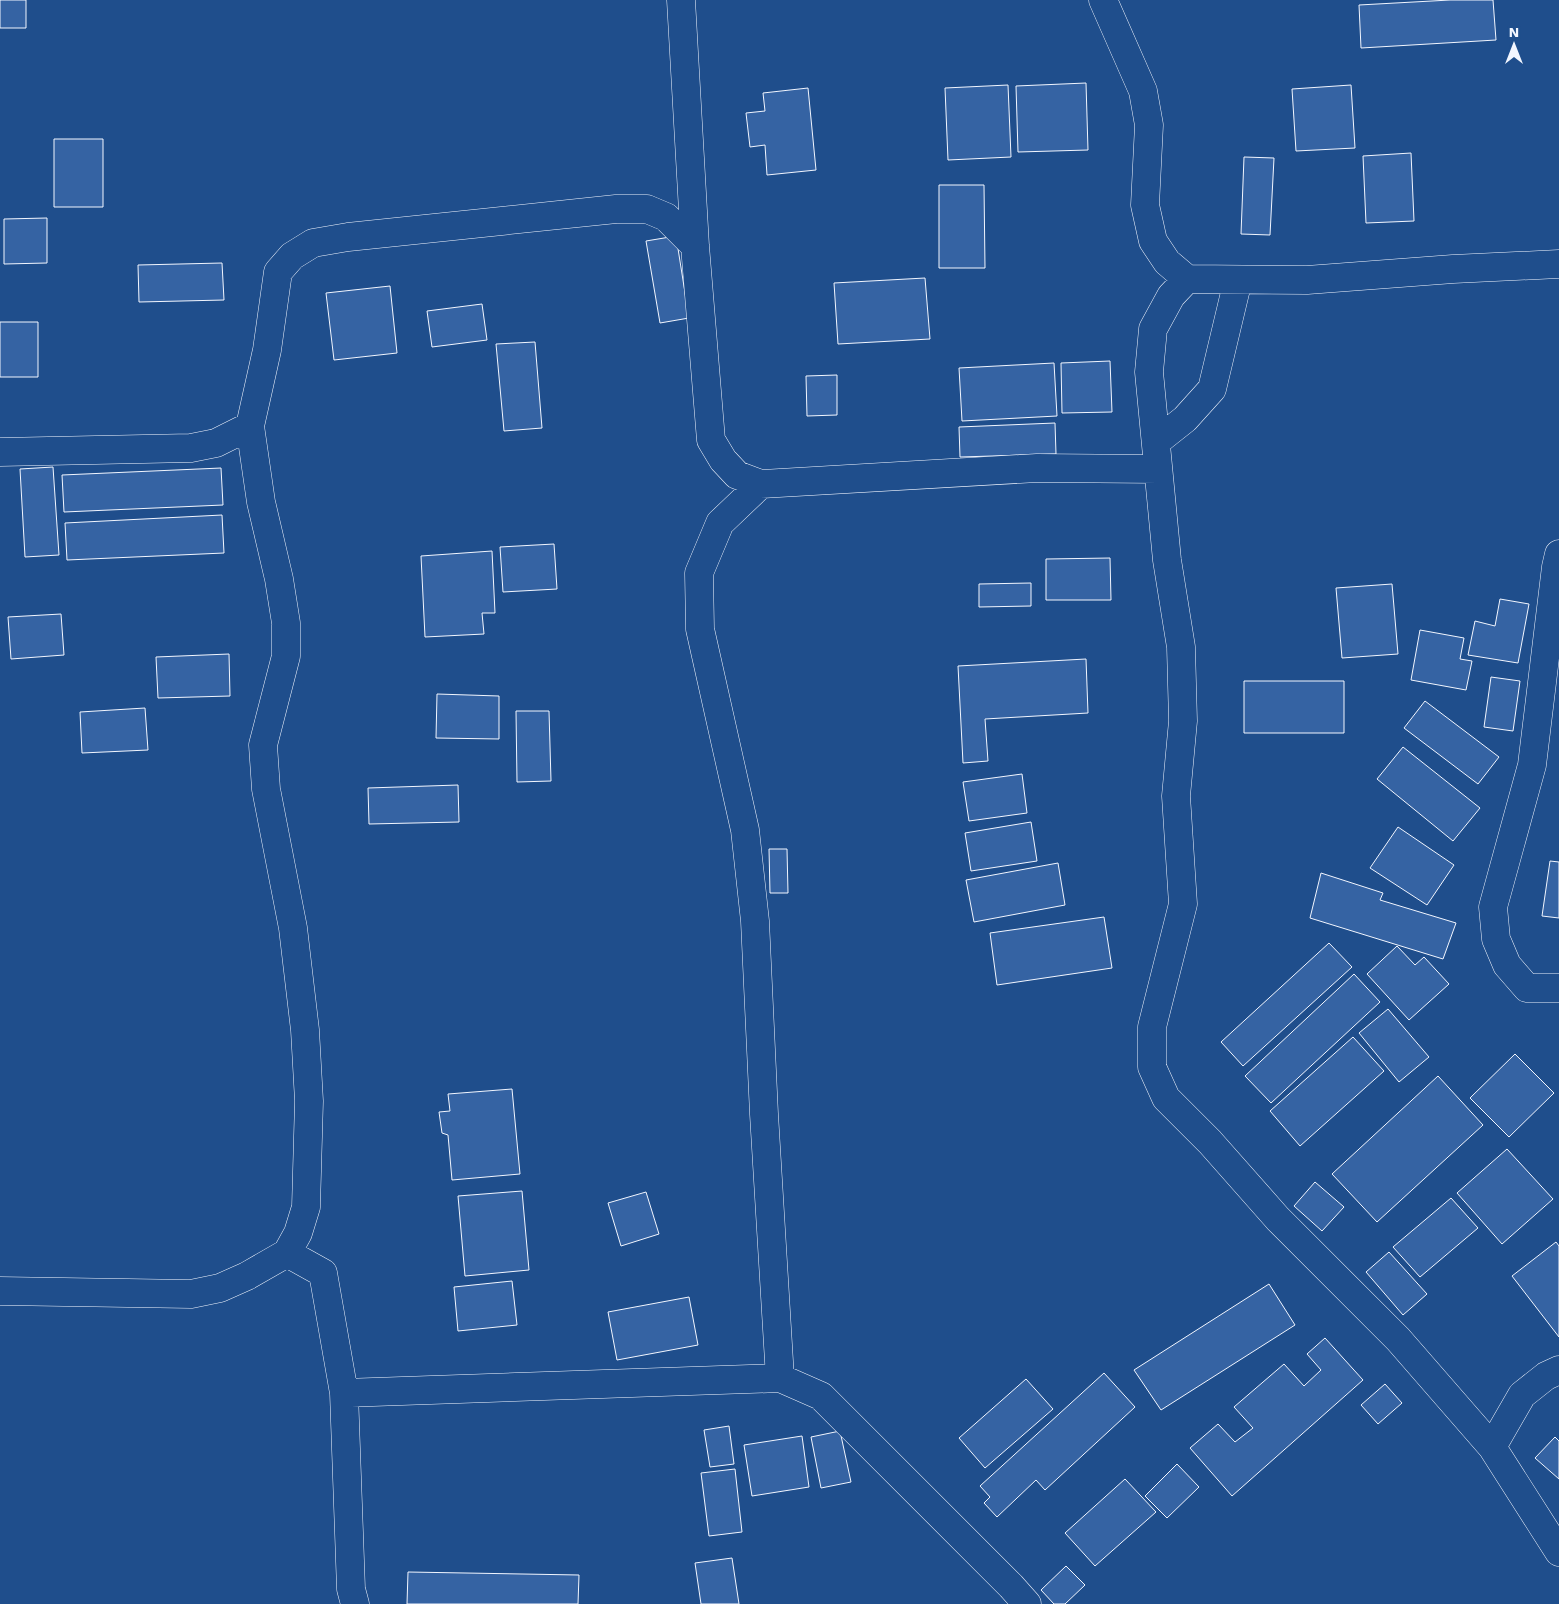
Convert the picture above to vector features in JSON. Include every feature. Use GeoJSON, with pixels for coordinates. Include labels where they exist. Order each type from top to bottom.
{"type":"FeatureCollection","features":[{"type":"Feature","properties":{"kind":"street"},"geometry":{"type":"LineString","coordinates":[[681,0],[695,246],[712,440],[723,460],[737,475],[761,484],[1037,468],[1158,469]]}},
{"type":"Feature","properties":{"kind":"street"},"geometry":{"type":"LineString","coordinates":[[1103,0],[1143,91],[1149,125],[1145,204],[1153,241],[1167,262],[1187,279],[1307,280],[1453,269],[1559,264]]}},
{"type":"Feature","properties":{"kind":"street"},"geometry":{"type":"LineString","coordinates":[[0,1291],[191,1294],[220,1288],[247,1276],[287,1253],[298,1232],[306,1207],[308,1092],[305,1030],[293,928],[266,789],[263,745],[286,656],[286,623],[280,579],[261,502],[250,426],[267,350],[278,272],[292,256],[313,243],[348,237],[616,209],[647,209],[666,217],[695,246]]}},
{"type":"Feature","properties":{"kind":"street"},"geometry":{"type":"LineString","coordinates":[[1187,279],[1171,296],[1153,329],[1149,372],[1167,560],[1181,646],[1183,721],[1176,796],[1183,904],[1152,1027],[1152,1067],[1166,1098],[1210,1142],[1278,1219],[1398,1339],[1492,1446],[1559,1552]]}},
{"type":"Feature","properties":{"kind":"street"},"geometry":{"type":"LineString","coordinates":[[1156,442],[1186,418],[1212,389],[1238,280]]}},
{"type":"Feature","properties":{"kind":"street"},"geometry":{"type":"LineString","coordinates":[[0,452],[192,448],[216,443],[250,426]]}},
{"type":"Feature","properties":{"kind":"street"},"geometry":{"type":"LineString","coordinates":[[761,484],[720,523],[699,573],[700,629],[745,830],[755,921],[764,1114],[780,1378]]}},
{"type":"Feature","properties":{"kind":"street"},"geometry":{"type":"LineString","coordinates":[[1559,554],[1532,765],[1493,907],[1496,939],[1507,965],[1527,988],[1559,988]]}},
{"type":"Feature","properties":{"kind":"street"},"geometry":{"type":"LineString","coordinates":[[287,1253],[323,1273],[344,1393],[351,1589],[354,1604]]}},
{"type":"Feature","properties":{"kind":"street"},"geometry":{"type":"LineString","coordinates":[[1492,1446],[1522,1395],[1546,1376],[1559,1370]]}},
{"type":"Feature","properties":{"kind":"street"},"geometry":{"type":"LineString","coordinates":[[344,1393],[780,1378],[820,1396],[1027,1604]]}},
{"type":"Feature","properties":{"kind":"building"},"geometry":{"type":"Polygon","coordinates":[[[0,0],[26,0],[26,28],[0,28],[0,0]]]}},
{"type":"Feature","properties":{"kind":"building"},"geometry":{"type":"Polygon","coordinates":[[[1450,0],[1493,0],[1496,40],[1361,48],[1359,5],[1450,0]]]}},
{"type":"Feature","properties":{"kind":"building"},"geometry":{"type":"Polygon","coordinates":[[[1086,83],[1088,150],[1018,152],[1016,86],[1086,83]]]}},
{"type":"Feature","properties":{"kind":"building"},"geometry":{"type":"Polygon","coordinates":[[[1008,85],[1011,157],[948,160],[945,88],[1008,85]]]}},
{"type":"Feature","properties":{"kind":"building"},"geometry":{"type":"Polygon","coordinates":[[[1351,85],[1355,148],[1296,151],[1292,89],[1351,85]]]}},
{"type":"Feature","properties":{"kind":"building"},"geometry":{"type":"Polygon","coordinates":[[[808,88],[816,170],[767,175],[765,145],[750,147],[746,113],[765,111],[763,93],[808,88]]]}},
{"type":"Feature","properties":{"kind":"building"},"geometry":{"type":"Polygon","coordinates":[[[54,139],[103,139],[103,207],[54,207],[54,139]]]}},
{"type":"Feature","properties":{"kind":"building"},"geometry":{"type":"Polygon","coordinates":[[[1411,153],[1414,221],[1366,223],[1363,156],[1411,153]]]}},
{"type":"Feature","properties":{"kind":"building"},"geometry":{"type":"Polygon","coordinates":[[[1244,157],[1274,158],[1270,235],[1241,234],[1244,157]]]}},
{"type":"Feature","properties":{"kind":"building"},"geometry":{"type":"Polygon","coordinates":[[[939,185],[984,185],[985,268],[939,268],[939,185]]]}},
{"type":"Feature","properties":{"kind":"building"},"geometry":{"type":"Polygon","coordinates":[[[47,218],[47,263],[4,264],[4,219],[47,218]]]}},
{"type":"Feature","properties":{"kind":"building"},"geometry":{"type":"Polygon","coordinates":[[[676,236],[689,318],[660,323],[646,241],[676,236]]]}},
{"type":"Feature","properties":{"kind":"building"},"geometry":{"type":"Polygon","coordinates":[[[222,263],[224,300],[139,302],[138,265],[222,263]]]}},
{"type":"Feature","properties":{"kind":"building"},"geometry":{"type":"Polygon","coordinates":[[[925,278],[930,339],[838,344],[834,283],[925,278]]]}},
{"type":"Feature","properties":{"kind":"building"},"geometry":{"type":"Polygon","coordinates":[[[390,286],[397,353],[334,360],[326,293],[390,286]]]}},
{"type":"Feature","properties":{"kind":"building"},"geometry":{"type":"Polygon","coordinates":[[[482,304],[487,340],[432,347],[427,311],[482,304]]]}},
{"type":"Feature","properties":{"kind":"building"},"geometry":{"type":"Polygon","coordinates":[[[0,322],[38,322],[38,377],[0,377],[0,322]]]}},
{"type":"Feature","properties":{"kind":"building"},"geometry":{"type":"Polygon","coordinates":[[[535,342],[542,428],[504,431],[496,344],[535,342]]]}},
{"type":"Feature","properties":{"kind":"building"},"geometry":{"type":"Polygon","coordinates":[[[1110,361],[1112,412],[1062,413],[1061,363],[1110,361]]]}},
{"type":"Feature","properties":{"kind":"building"},"geometry":{"type":"Polygon","coordinates":[[[1054,363],[1057,416],[962,421],[959,368],[1054,363]]]}},
{"type":"Feature","properties":{"kind":"building"},"geometry":{"type":"Polygon","coordinates":[[[837,375],[837,415],[807,416],[806,376],[837,375]]]}},
{"type":"Feature","properties":{"kind":"building"},"geometry":{"type":"Polygon","coordinates":[[[1055,423],[1056,454],[960,457],[959,427],[1055,423]]]}},
{"type":"Feature","properties":{"kind":"building"},"geometry":{"type":"Polygon","coordinates":[[[53,467],[59,555],[25,557],[20,469],[53,467]]]}},
{"type":"Feature","properties":{"kind":"building"},"geometry":{"type":"Polygon","coordinates":[[[221,468],[223,505],[64,512],[62,475],[221,468]]]}},
{"type":"Feature","properties":{"kind":"building"},"geometry":{"type":"Polygon","coordinates":[[[222,515],[224,553],[67,560],[65,523],[222,515]]]}},
{"type":"Feature","properties":{"kind":"building"},"geometry":{"type":"Polygon","coordinates":[[[554,544],[557,589],[503,592],[500,547],[554,544]]]}},
{"type":"Feature","properties":{"kind":"building"},"geometry":{"type":"Polygon","coordinates":[[[492,551],[495,613],[482,613],[484,634],[425,637],[421,556],[492,551]]]}},
{"type":"Feature","properties":{"kind":"building"},"geometry":{"type":"Polygon","coordinates":[[[1110,558],[1111,600],[1046,600],[1046,559],[1110,558]]]}},
{"type":"Feature","properties":{"kind":"building"},"geometry":{"type":"Polygon","coordinates":[[[1031,583],[1031,606],[979,607],[979,584],[1031,583]]]}},
{"type":"Feature","properties":{"kind":"building"},"geometry":{"type":"Polygon","coordinates":[[[1392,584],[1398,654],[1342,658],[1336,588],[1392,584]]]}},
{"type":"Feature","properties":{"kind":"building"},"geometry":{"type":"Polygon","coordinates":[[[1500,599],[1529,604],[1518,663],[1468,655],[1475,621],[1495,626],[1500,599]]]}},
{"type":"Feature","properties":{"kind":"building"},"geometry":{"type":"Polygon","coordinates":[[[61,614],[64,655],[11,659],[8,617],[61,614]]]}},
{"type":"Feature","properties":{"kind":"building"},"geometry":{"type":"Polygon","coordinates":[[[1420,630],[1464,638],[1460,659],[1472,661],[1466,690],[1411,680],[1420,630]]]}},
{"type":"Feature","properties":{"kind":"building"},"geometry":{"type":"Polygon","coordinates":[[[229,654],[230,696],[158,698],[156,657],[229,654]]]}},
{"type":"Feature","properties":{"kind":"building"},"geometry":{"type":"Polygon","coordinates":[[[1086,659],[1088,713],[985,719],[988,761],[963,763],[958,666],[1086,659]]]}},
{"type":"Feature","properties":{"kind":"building"},"geometry":{"type":"Polygon","coordinates":[[[1491,677],[1520,681],[1513,731],[1484,727],[1491,677]]]}},
{"type":"Feature","properties":{"kind":"building"},"geometry":{"type":"Polygon","coordinates":[[[1244,681],[1344,681],[1344,733],[1244,733],[1244,681]]]}},
{"type":"Feature","properties":{"kind":"building"},"geometry":{"type":"Polygon","coordinates":[[[437,694],[499,696],[499,739],[436,738],[437,694]]]}},
{"type":"Feature","properties":{"kind":"building"},"geometry":{"type":"Polygon","coordinates":[[[1425,701],[1499,757],[1478,784],[1404,728],[1425,701]]]}},
{"type":"Feature","properties":{"kind":"building"},"geometry":{"type":"Polygon","coordinates":[[[145,708],[148,750],[82,753],[80,712],[145,708]]]}},
{"type":"Feature","properties":{"kind":"building"},"geometry":{"type":"Polygon","coordinates":[[[516,711],[549,711],[551,781],[517,782],[516,711]]]}},
{"type":"Feature","properties":{"kind":"building"},"geometry":{"type":"Polygon","coordinates":[[[1403,747],[1480,808],[1453,841],[1377,779],[1403,747]]]}},
{"type":"Feature","properties":{"kind":"building"},"geometry":{"type":"Polygon","coordinates":[[[1022,774],[1027,813],[969,821],[963,782],[1022,774]]]}},
{"type":"Feature","properties":{"kind":"building"},"geometry":{"type":"Polygon","coordinates":[[[458,785],[459,822],[369,824],[368,788],[458,785]]]}},
{"type":"Feature","properties":{"kind":"building"},"geometry":{"type":"Polygon","coordinates":[[[1031,822],[1037,861],[971,871],[965,833],[1031,822]]]}},
{"type":"Feature","properties":{"kind":"building"},"geometry":{"type":"Polygon","coordinates":[[[1398,827],[1454,865],[1427,905],[1370,868],[1398,827]]]}},
{"type":"Feature","properties":{"kind":"building"},"geometry":{"type":"Polygon","coordinates":[[[769,849],[787,849],[788,893],[770,893],[769,849]]]}},
{"type":"Feature","properties":{"kind":"building"},"geometry":{"type":"Polygon","coordinates":[[[1550,861],[1559,862],[1559,918],[1542,916],[1550,861]]]}},
{"type":"Feature","properties":{"kind":"building"},"geometry":{"type":"Polygon","coordinates":[[[1058,863],[1065,905],[974,922],[966,880],[1058,863]]]}},
{"type":"Feature","properties":{"kind":"building"},"geometry":{"type":"Polygon","coordinates":[[[1321,873],[1383,893],[1380,900],[1456,923],[1443,959],[1310,918],[1321,873]]]}},
{"type":"Feature","properties":{"kind":"building"},"geometry":{"type":"Polygon","coordinates":[[[1104,917],[1112,968],[997,985],[990,933],[1104,917]]]}},
{"type":"Feature","properties":{"kind":"building"},"geometry":{"type":"Polygon","coordinates":[[[1329,943],[1352,967],[1243,1066],[1221,1042],[1329,943]]]}},
{"type":"Feature","properties":{"kind":"building"},"geometry":{"type":"Polygon","coordinates":[[[1397,946],[1415,965],[1424,957],[1449,984],[1409,1020],[1367,974],[1397,946]]]}},
{"type":"Feature","properties":{"kind":"building"},"geometry":{"type":"Polygon","coordinates":[[[1354,974],[1380,1002],[1271,1103],[1245,1076],[1354,974]]]}},
{"type":"Feature","properties":{"kind":"building"},"geometry":{"type":"Polygon","coordinates":[[[1388,1009],[1429,1057],[1399,1082],[1359,1033],[1388,1009]]]}},
{"type":"Feature","properties":{"kind":"building"},"geometry":{"type":"Polygon","coordinates":[[[1353,1037],[1384,1071],[1300,1146],[1270,1111],[1353,1037]]]}},
{"type":"Feature","properties":{"kind":"building"},"geometry":{"type":"Polygon","coordinates":[[[1515,1054],[1554,1093],[1509,1137],[1470,1098],[1515,1054]]]}},
{"type":"Feature","properties":{"kind":"building"},"geometry":{"type":"Polygon","coordinates":[[[1438,1076],[1483,1125],[1377,1222],[1332,1174],[1438,1076]]]}},
{"type":"Feature","properties":{"kind":"building"},"geometry":{"type":"Polygon","coordinates":[[[512,1089],[520,1174],[452,1180],[448,1135],[442,1133],[439,1112],[450,1111],[448,1094],[512,1089]]]}},
{"type":"Feature","properties":{"kind":"building"},"geometry":{"type":"Polygon","coordinates":[[[1507,1149],[1553,1199],[1502,1244],[1457,1193],[1507,1149]]]}},
{"type":"Feature","properties":{"kind":"building"},"geometry":{"type":"Polygon","coordinates":[[[1315,1182],[1344,1207],[1322,1231],[1294,1206],[1315,1182]]]}},
{"type":"Feature","properties":{"kind":"building"},"geometry":{"type":"Polygon","coordinates":[[[522,1191],[529,1270],[465,1276],[458,1196],[522,1191]]]}},
{"type":"Feature","properties":{"kind":"building"},"geometry":{"type":"Polygon","coordinates":[[[646,1192],[659,1234],[621,1246],[608,1203],[646,1192]]]}},
{"type":"Feature","properties":{"kind":"building"},"geometry":{"type":"Polygon","coordinates":[[[1451,1198],[1478,1228],[1420,1277],[1393,1247],[1451,1198]]]}},
{"type":"Feature","properties":{"kind":"building"},"geometry":{"type":"Polygon","coordinates":[[[1556,1242],[1559,1246],[1559,1337],[1512,1276],[1556,1242]]]}},
{"type":"Feature","properties":{"kind":"building"},"geometry":{"type":"Polygon","coordinates":[[[1389,1252],[1427,1294],[1403,1315],[1366,1272],[1389,1252]]]}},
{"type":"Feature","properties":{"kind":"building"},"geometry":{"type":"Polygon","coordinates":[[[512,1281],[517,1325],[458,1331],[454,1287],[512,1281]]]}},
{"type":"Feature","properties":{"kind":"building"},"geometry":{"type":"Polygon","coordinates":[[[1269,1284],[1295,1325],[1161,1410],[1134,1370],[1269,1284]]]}},
{"type":"Feature","properties":{"kind":"building"},"geometry":{"type":"Polygon","coordinates":[[[689,1297],[698,1345],[617,1360],[608,1312],[689,1297]]]}},
{"type":"Feature","properties":{"kind":"building"},"geometry":{"type":"Polygon","coordinates":[[[1325,1338],[1363,1380],[1232,1496],[1190,1448],[1218,1424],[1235,1442],[1253,1428],[1234,1407],[1284,1364],[1304,1386],[1321,1370],[1307,1354],[1325,1338]]]}},
{"type":"Feature","properties":{"kind":"building"},"geometry":{"type":"Polygon","coordinates":[[[1104,1373],[1135,1407],[1045,1490],[1036,1480],[997,1517],[984,1503],[990,1497],[980,1486],[1104,1373]]]}},
{"type":"Feature","properties":{"kind":"building"},"geometry":{"type":"Polygon","coordinates":[[[1026,1379],[1053,1409],[985,1468],[959,1438],[1026,1379]]]}},
{"type":"Feature","properties":{"kind":"building"},"geometry":{"type":"Polygon","coordinates":[[[1385,1384],[1402,1403],[1378,1424],[1361,1405],[1385,1384]]]}},
{"type":"Feature","properties":{"kind":"building"},"geometry":{"type":"Polygon","coordinates":[[[729,1426],[734,1464],[710,1467],[704,1430],[729,1426]]]}},
{"type":"Feature","properties":{"kind":"building"},"geometry":{"type":"Polygon","coordinates":[[[840,1431],[851,1482],[821,1488],[811,1437],[840,1431]]]}},
{"type":"Feature","properties":{"kind":"building"},"geometry":{"type":"Polygon","coordinates":[[[802,1436],[809,1487],[752,1496],[744,1445],[802,1436]]]}},
{"type":"Feature","properties":{"kind":"building"},"geometry":{"type":"Polygon","coordinates":[[[1555,1437],[1559,1441],[1559,1479],[1535,1458],[1555,1437]]]}},
{"type":"Feature","properties":{"kind":"building"},"geometry":{"type":"Polygon","coordinates":[[[1177,1464],[1199,1487],[1167,1518],[1145,1496],[1177,1464]]]}},
{"type":"Feature","properties":{"kind":"building"},"geometry":{"type":"Polygon","coordinates":[[[735,1469],[742,1532],[709,1536],[701,1473],[735,1469]]]}},
{"type":"Feature","properties":{"kind":"building"},"geometry":{"type":"Polygon","coordinates":[[[1125,1479],[1156,1512],[1095,1566],[1065,1533],[1125,1479]]]}},
{"type":"Feature","properties":{"kind":"building"},"geometry":{"type":"Polygon","coordinates":[[[732,1558],[739,1604],[701,1604],[695,1563],[732,1558]]]}},
{"type":"Feature","properties":{"kind":"building"},"geometry":{"type":"Polygon","coordinates":[[[1066,1566],[1085,1585],[1065,1604],[1054,1604],[1041,1590],[1066,1566]]]}},
{"type":"Feature","properties":{"kind":"building"},"geometry":{"type":"Polygon","coordinates":[[[408,1572],[579,1575],[578,1604],[407,1604],[408,1572]]]}}]}
